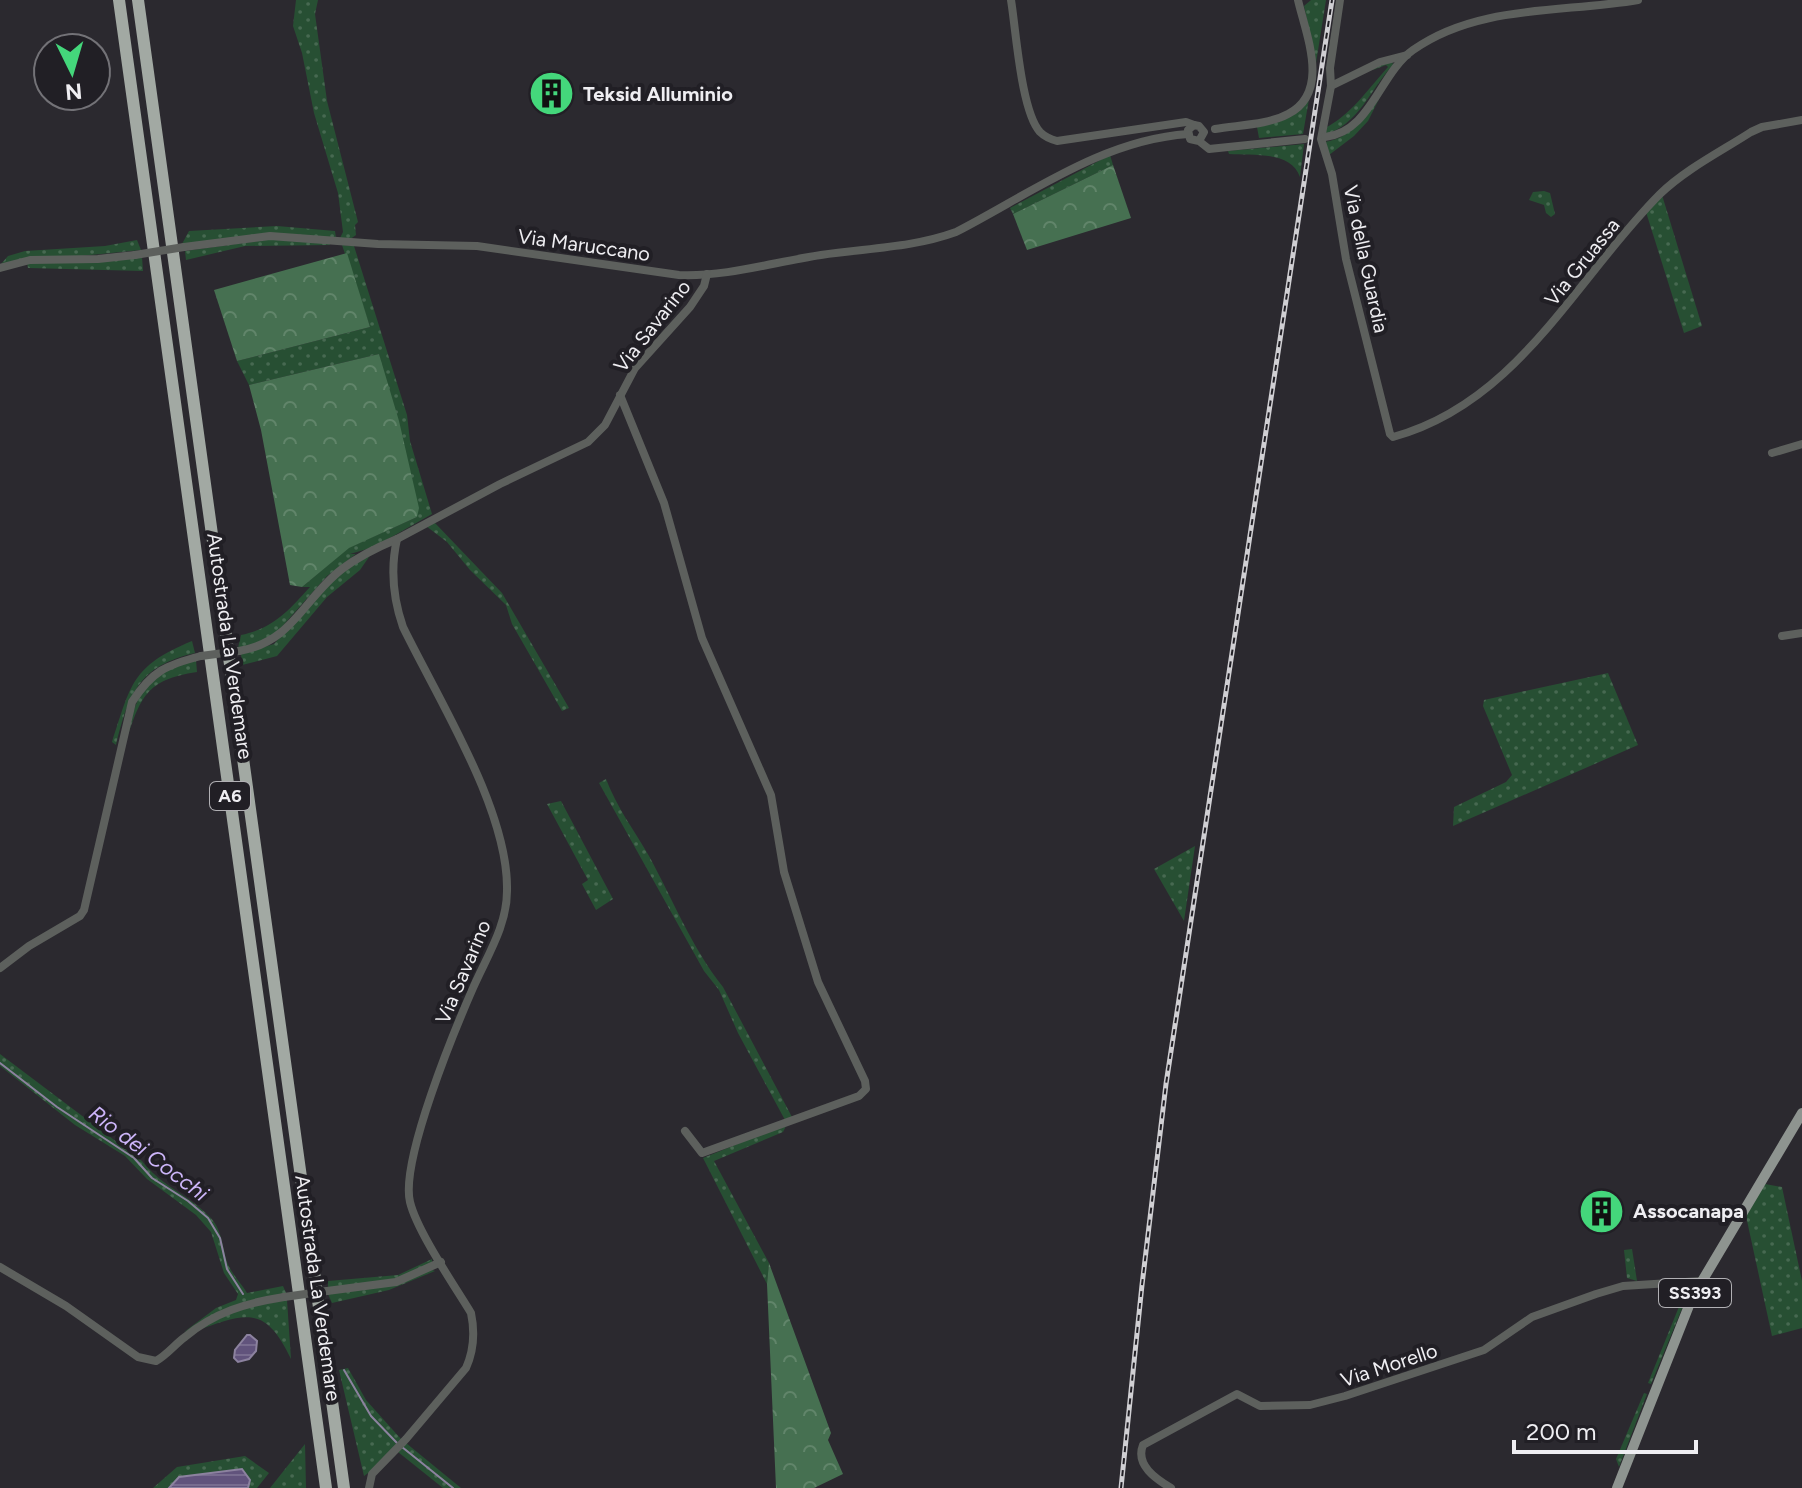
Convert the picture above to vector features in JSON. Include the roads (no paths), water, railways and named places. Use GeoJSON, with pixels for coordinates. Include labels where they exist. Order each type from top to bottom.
{"type":"FeatureCollection","features":[{"type":"Feature","properties":{"kind":"highway","name":"Autostrada La Verdemare"},"geometry":{"type":"LineString","coordinates":[[119,0],[326,1488]]}},
{"type":"Feature","properties":{"kind":"highway","name":"Autostrada La Verdemare"},"geometry":{"type":"LineString","coordinates":[[138,0],[337,1435],[347,1488]]}},
{"type":"Feature","properties":{"kind":"main road","name":"SS393"},"geometry":{"type":"LineString","coordinates":[[1617,1488],[1681,1320],[1701,1281],[1802,1113]]}},
{"type":"Feature","properties":{"kind":"street"},"geometry":{"type":"LineString","coordinates":[[1011,0],[1028,110],[1035,125],[1048,138],[1057,141],[1186,122],[1199,126],[1204,132],[1199,141]]}},
{"type":"Feature","properties":{"kind":"street"},"geometry":{"type":"LineString","coordinates":[[1215,129],[1288,115],[1300,106],[1307,95],[1314,71],[1298,0]]}},
{"type":"Feature","properties":{"kind":"street","name":"Via della Guardia"},"geometry":{"type":"LineString","coordinates":[[1340,0],[1330,68],[1331,86],[1321,139],[1332,174],[1353,289],[1393,437]]}},
{"type":"Feature","properties":{"kind":"street"},"geometry":{"type":"LineString","coordinates":[[1331,86],[1483,19],[1638,0]]}},
{"type":"Feature","properties":{"kind":"street"},"geometry":{"type":"LineString","coordinates":[[1325,137],[1341,135],[1354,126],[1407,55]]}},
{"type":"Feature","properties":{"kind":"street","name":"Via Gruassa"},"geometry":{"type":"LineString","coordinates":[[1393,437],[1465,406],[1503,375],[1557,318],[1648,207],[1681,176],[1751,132],[1802,120]]}},
{"type":"Feature","properties":{"kind":"street"},"geometry":{"type":"LineString","coordinates":[[1194,125],[1188,134],[1190,139],[1199,141],[1209,149],[1305,139]]}},
{"type":"Feature","properties":{"kind":"street","name":"Via Maruccano"},"geometry":{"type":"LineString","coordinates":[[0,268],[30,260],[98,259],[270,236],[295,236],[378,244],[477,246],[679,275],[707,274],[931,240],[968,226],[1106,152],[1141,141],[1188,134]]}},
{"type":"Feature","properties":{"kind":"street","name":"Via Savarino"},"geometry":{"type":"LineString","coordinates":[[369,1488],[372,1474],[466,1368],[471,1354],[474,1326],[471,1313],[412,1209],[408,1180],[428,1105],[449,1047],[502,924],[507,884],[500,843],[482,786],[408,638],[396,607],[392,578],[397,539],[588,442],[605,425],[635,368],[690,307],[704,286],[707,274]]}},
{"type":"Feature","properties":{"kind":"street"},"geometry":{"type":"LineString","coordinates":[[620,395],[664,503],[702,638],[771,795],[784,872],[818,982],[866,1089],[859,1096],[702,1153],[685,1131]]}},
{"type":"Feature","properties":{"kind":"street"},"geometry":{"type":"LineString","coordinates":[[1772,453],[1802,444]]}},
{"type":"Feature","properties":{"kind":"street"},"geometry":{"type":"LineString","coordinates":[[0,968],[29,946],[80,916],[84,910],[132,702],[145,683],[164,667],[272,642],[341,569],[397,539]]}},
{"type":"Feature","properties":{"kind":"street"},"geometry":{"type":"LineString","coordinates":[[1782,636],[1802,633]]}},
{"type":"Feature","properties":{"kind":"street"},"geometry":{"type":"LineString","coordinates":[[0,1267],[66,1306],[138,1357],[156,1361],[193,1330],[224,1311],[248,1303],[396,1282],[441,1262]]}},
{"type":"Feature","properties":{"kind":"street","name":"Via Morello"},"geometry":{"type":"LineString","coordinates":[[1171,1488],[1153,1476],[1145,1466],[1141,1456],[1143,1445],[1237,1394],[1260,1406],[1293,1407],[1322,1402],[1484,1350],[1532,1317],[1596,1294],[1623,1286],[1701,1281]]}},
{"type":"Feature","properties":{"kind":"waterway","name":"Rio dei Cocchi"},"geometry":{"type":"LineString","coordinates":[[0,1063],[57,1107],[134,1158],[152,1178],[208,1218],[220,1238],[227,1269],[243,1294]]}},
{"type":"Feature","properties":{"kind":"waterway","name":"Rio dei Cocchi"},"geometry":{"type":"LineString","coordinates":[[344,1370],[371,1416],[397,1443]]}},
{"type":"Feature","properties":{"kind":"waterway","name":"Rio dei Cocchi"},"geometry":{"type":"LineString","coordinates":[[402,1447],[453,1488]]}},
{"type":"Feature","properties":{"kind":"railway"},"geometry":{"type":"LineString","coordinates":[[1121,1488],[1166,1084],[1332,0]]}},
{"type":"Feature","properties":{"kind":"place","name":"Teksid Alluminio"},"geometry":{"type":"Point","coordinates":[552,94]}},
{"type":"Feature","properties":{"kind":"place","name":"Assocanapa"},"geometry":{"type":"Point","coordinates":[1602,1211]}}]}
